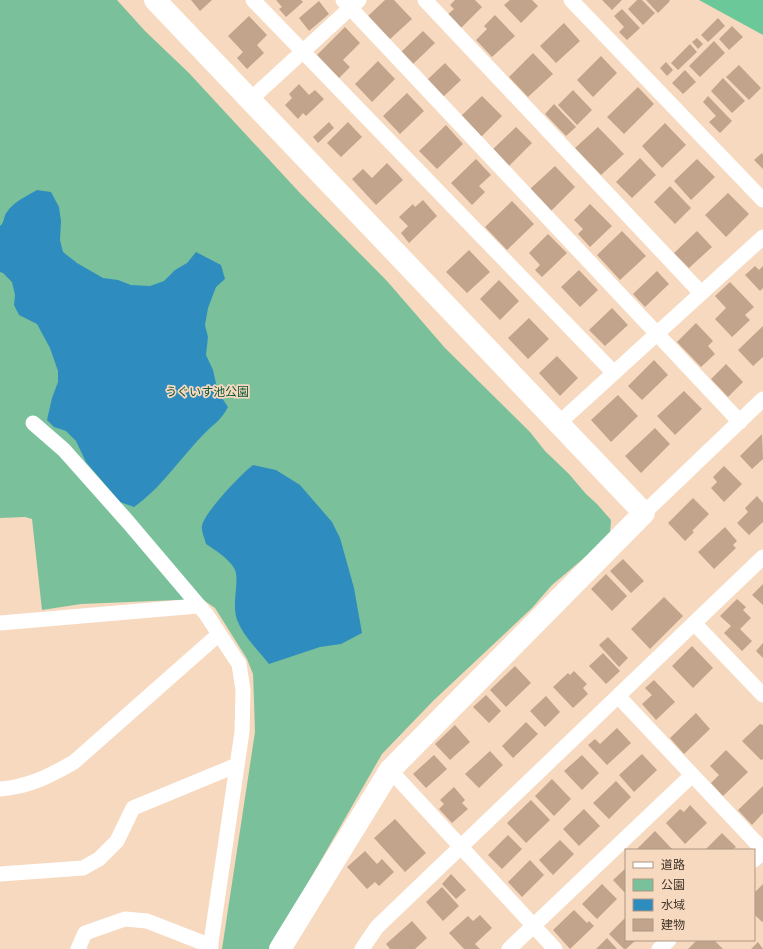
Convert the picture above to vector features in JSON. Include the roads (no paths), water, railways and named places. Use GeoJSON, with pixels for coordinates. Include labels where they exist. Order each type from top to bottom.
{"type":"FeatureCollection","features":[{"type":"Feature","properties":{"kind":"street"},"geometry":{"type":"LineString","coordinates":[[155,0],[644,513]]}},
{"type":"Feature","properties":{"kind":"street"},"geometry":{"type":"LineString","coordinates":[[253,0],[614,373]]}},
{"type":"Feature","properties":{"kind":"street"},"geometry":{"type":"LineString","coordinates":[[425,0],[701,293]]}},
{"type":"Feature","properties":{"kind":"street"},"geometry":{"type":"LineString","coordinates":[[572,0],[763,200]]}},
{"type":"Feature","properties":{"kind":"street"},"geometry":{"type":"LineString","coordinates":[[251,99],[302,52],[351,3],[740,422]]}},
{"type":"Feature","properties":{"kind":"street"},"geometry":{"type":"LineString","coordinates":[[559,423],[763,237]]}},
{"type":"Feature","properties":{"kind":"street"},"geometry":{"type":"LineString","coordinates":[[280,949],[390,770],[644,513],[763,399]]}},
{"type":"Feature","properties":{"kind":"street"},"geometry":{"type":"LineString","coordinates":[[33,423],[64,450],[198,606],[239,664],[243,690],[242,732],[210,947],[146,921],[125,919],[85,933],[78,949]]}},
{"type":"Feature","properties":{"kind":"street"},"geometry":{"type":"LineString","coordinates":[[362,949],[377,926],[763,557]]}},
{"type":"Feature","properties":{"kind":"street"},"geometry":{"type":"LineString","coordinates":[[0,623],[198,606]]}},
{"type":"Feature","properties":{"kind":"street"},"geometry":{"type":"LineString","coordinates":[[694,623],[763,695]]}},
{"type":"Feature","properties":{"kind":"street"},"geometry":{"type":"LineString","coordinates":[[0,789],[18,788],[49,777],[74,762],[219,634]]}},
{"type":"Feature","properties":{"kind":"street"},"geometry":{"type":"LineString","coordinates":[[618,696],[763,851],[755,859]]}},
{"type":"Feature","properties":{"kind":"street"},"geometry":{"type":"LineString","coordinates":[[0,874],[83,868],[99,859],[117,841],[133,808],[237,765]]}},
{"type":"Feature","properties":{"kind":"street"},"geometry":{"type":"LineString","coordinates":[[390,770],[555,949]]}},
{"type":"Feature","properties":{"kind":"street"},"geometry":{"type":"LineString","coordinates":[[509,949],[692,775]]}},
{"type":"Feature","properties":{"kind":"street"},"geometry":{"type":"LineString","coordinates":[[659,949],[668,941]]}},
{"type":"Feature","properties":{"kind":"water"},"geometry":{"type":"Polygon","coordinates":[[[37,190],[51,192],[59,207],[61,221],[60,240],[63,252],[77,263],[103,278],[118,280],[131,285],[150,286],[164,281],[175,270],[187,263],[196,252],[221,265],[225,279],[216,287],[208,308],[205,325],[208,337],[206,355],[213,370],[218,392],[228,407],[220,419],[202,436],[161,483],[134,507],[120,502],[86,462],[76,441],[66,431],[54,427],[47,420],[52,398],[58,382],[58,371],[50,348],[37,324],[19,315],[14,305],[15,295],[12,282],[0,272],[0,226],[3,223],[6,214],[13,205],[37,190]]]}},
{"type":"Feature","properties":{"kind":"water"},"geometry":{"type":"Polygon","coordinates":[[[253,465],[276,470],[300,485],[332,522],[340,538],[354,588],[362,633],[341,644],[320,647],[269,664],[244,633],[238,622],[235,608],[236,573],[234,568],[225,558],[206,544],[202,526],[204,520],[216,503],[253,465]]]}},
{"type":"Feature","properties":{"kind":"park label","name":"うぐいす池公園"},"geometry":{"type":"Point","coordinates":[207,392]}}]}
